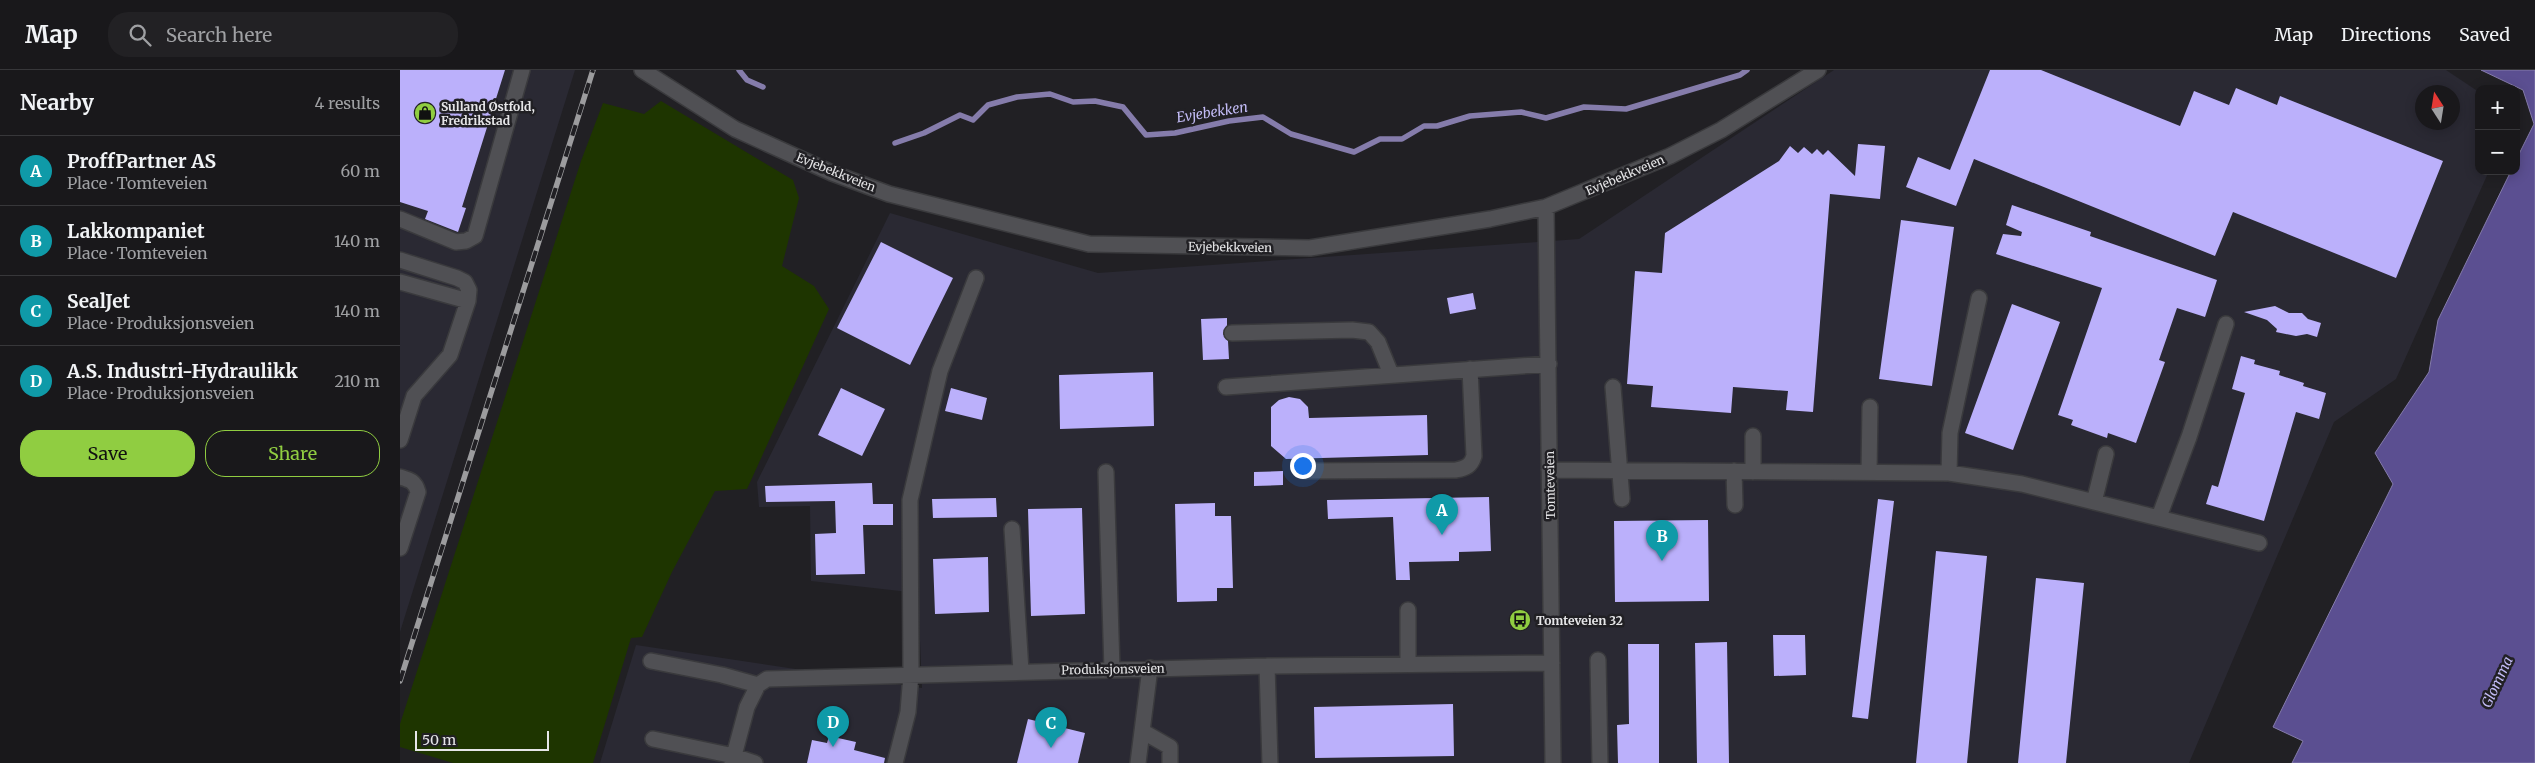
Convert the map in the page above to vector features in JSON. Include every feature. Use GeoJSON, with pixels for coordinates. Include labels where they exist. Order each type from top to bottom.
{"type":"FeatureCollection","features":[{"type":"Feature","properties":{"kind":"street"},"geometry":{"type":"LineString","coordinates":[[400,220],[456,242],[466,241],[474,236],[522,70]]}},
{"type":"Feature","properties":{"kind":"street","name":"Evjebekkveien"},"geometry":{"type":"LineString","coordinates":[[642,70],[735,129],[832,173],[889,194],[1089,244],[1310,248],[1490,219],[1546,207],[1670,156],[1729,125],[1818,70]]}},
{"type":"Feature","properties":{"kind":"street","name":"Tomteveien"},"geometry":{"type":"LineString","coordinates":[[1546,207],[1552,763]]}},
{"type":"Feature","properties":{"kind":"street"},"geometry":{"type":"LineString","coordinates":[[400,260],[465,282],[469,290],[468,301],[450,355],[414,396],[400,440]]}},
{"type":"Feature","properties":{"kind":"street"},"geometry":{"type":"LineString","coordinates":[[895,763],[908,712],[911,674],[910,500],[940,371],[976,278]]}},
{"type":"Feature","properties":{"kind":"street"},"geometry":{"type":"LineString","coordinates":[[400,282],[468,301]]}},
{"type":"Feature","properties":{"kind":"street"},"geometry":{"type":"LineString","coordinates":[[1949,473],[1950,433],[1978,298]]}},
{"type":"Feature","properties":{"kind":"street"},"geometry":{"type":"LineString","coordinates":[[2159,517],[2189,437],[2226,324]]}},
{"type":"Feature","properties":{"kind":"street"},"geometry":{"type":"LineString","coordinates":[[1232,332],[1352,330],[1369,332],[1378,342],[1391,374]]}},
{"type":"Feature","properties":{"kind":"street"},"geometry":{"type":"LineString","coordinates":[[1226,387],[1549,364]]}},
{"type":"Feature","properties":{"kind":"street"},"geometry":{"type":"LineString","coordinates":[[1305,471],[1456,470],[1466,468],[1472,463],[1474,456],[1470,369]]}},
{"type":"Feature","properties":{"kind":"street"},"geometry":{"type":"LineString","coordinates":[[1613,387],[1622,499]]}},
{"type":"Feature","properties":{"kind":"street"},"geometry":{"type":"LineString","coordinates":[[1869,472],[1870,407]]}},
{"type":"Feature","properties":{"kind":"street"},"geometry":{"type":"LineString","coordinates":[[1753,436],[1753,472]]}},
{"type":"Feature","properties":{"kind":"street"},"geometry":{"type":"LineString","coordinates":[[2094,502],[2106,454]]}},
{"type":"Feature","properties":{"kind":"street"},"geometry":{"type":"LineString","coordinates":[[1549,470],[1949,473],[2022,484],[2259,543]]}},
{"type":"Feature","properties":{"kind":"street"},"geometry":{"type":"LineString","coordinates":[[1734,471],[1735,505]]}},
{"type":"Feature","properties":{"kind":"street"},"geometry":{"type":"LineString","coordinates":[[1106,472],[1112,669]]}},
{"type":"Feature","properties":{"kind":"street"},"geometry":{"type":"LineString","coordinates":[[400,477],[416,484],[418,492],[400,548]]}},
{"type":"Feature","properties":{"kind":"street"},"geometry":{"type":"LineString","coordinates":[[1012,529],[1021,672]]}},
{"type":"Feature","properties":{"kind":"street"},"geometry":{"type":"LineString","coordinates":[[1408,610],[1408,664]]}},
{"type":"Feature","properties":{"kind":"street"},"geometry":{"type":"LineString","coordinates":[[1598,660],[1600,763]]}},
{"type":"Feature","properties":{"kind":"street"},"geometry":{"type":"LineString","coordinates":[[650,661],[722,675],[758,685],[747,707],[733,760]]}},
{"type":"Feature","properties":{"kind":"street","name":"Produksjonsveien"},"geometry":{"type":"LineString","coordinates":[[758,685],[767,679],[786,677],[1150,668],[1552,663]]}},
{"type":"Feature","properties":{"kind":"street"},"geometry":{"type":"LineString","coordinates":[[1267,666],[1270,763]]}},
{"type":"Feature","properties":{"kind":"street"},"geometry":{"type":"LineString","coordinates":[[1138,763],[1150,668]]}},
{"type":"Feature","properties":{"kind":"street"},"geometry":{"type":"LineString","coordinates":[[1142,731],[1170,747],[1170,763]]}},
{"type":"Feature","properties":{"kind":"street"},"geometry":{"type":"LineString","coordinates":[[653,739],[733,760],[755,763]]}},
{"type":"Feature","properties":{"kind":"shaded area"},"geometry":{"type":"Polygon","coordinates":[[[400,70],[575,70],[400,632],[400,70]]]}},
{"type":"Feature","properties":{"kind":"shaded area"},"geometry":{"type":"Polygon","coordinates":[[[1834,70],[2446,70],[2475,89],[2475,175],[2487,175],[2396,379],[2334,422],[2189,763],[600,763],[636,645],[922,688],[918,593],[811,581],[810,506],[759,507],[757,482],[890,213],[1098,273],[1579,239],[1834,70]]]}},
{"type":"Feature","properties":{"kind":"green space"},"geometry":{"type":"Polygon","coordinates":[[[661,101],[793,180],[799,198],[782,266],[814,286],[829,309],[747,489],[715,491],[672,572],[642,637],[631,638],[593,763],[453,763],[400,747],[400,724],[581,161],[603,103],[644,114],[661,101]]]}},
{"type":"Feature","properties":{"kind":"water","name":"Glomma"},"geometry":{"type":"Polygon","coordinates":[[[2481,70],[2535,70],[2535,763],[2292,763],[2303,741],[2273,727],[2393,484],[2375,453],[2429,372],[2438,320],[2509,175],[2520,175],[2520,152],[2534,124],[2523,90],[2520,89],[2520,85],[2512,85],[2481,70]]]}},
{"type":"Feature","properties":{"kind":"building"},"geometry":{"type":"Polygon","coordinates":[[[400,70],[505,70],[462,207],[466,208],[458,232],[425,219],[428,211],[400,202],[400,70]]]}},
{"type":"Feature","properties":{"kind":"building"},"geometry":{"type":"Polygon","coordinates":[[[1990,70],[2041,70],[2180,126],[2194,91],[2229,105],[2236,88],[2277,105],[2280,96],[2443,161],[2396,278],[2233,212],[2215,256],[1974,159],[1956,206],[1906,187],[1918,157],[1950,170],[1990,70]]]}},
{"type":"Feature","properties":{"kind":"building"},"geometry":{"type":"Polygon","coordinates":[[[1858,144],[1885,146],[1880,199],[1830,194],[1813,412],[1786,410],[1788,391],[1733,387],[1731,413],[1651,407],[1653,386],[1627,384],[1635,271],[1662,273],[1665,233],[1779,161],[1790,146],[1798,153],[1804,147],[1812,154],[1817,149],[1823,155],[1828,150],[1855,176],[1858,144]]]}},
{"type":"Feature","properties":{"kind":"building"},"geometry":{"type":"Polygon","coordinates":[[[2012,205],[2091,232],[2090,236],[2217,280],[2205,317],[2177,308],[2159,360],[2165,362],[2136,443],[2108,433],[2107,438],[2071,425],[2073,420],[2058,415],[2102,288],[1996,254],[2003,234],[2021,236],[2022,232],[2006,225],[2012,205]]]}},
{"type":"Feature","properties":{"kind":"building"},"geometry":{"type":"Polygon","coordinates":[[[1901,220],[1954,227],[1932,386],[1879,379],[1901,220]]]}},
{"type":"Feature","properties":{"kind":"building"},"geometry":{"type":"Polygon","coordinates":[[[881,242],[953,278],[910,365],[837,328],[881,242]]]}},
{"type":"Feature","properties":{"kind":"building"},"geometry":{"type":"Polygon","coordinates":[[[1473,293],[1476,309],[1450,314],[1447,298],[1473,293]]]}},
{"type":"Feature","properties":{"kind":"building"},"geometry":{"type":"Polygon","coordinates":[[[2012,304],[2060,322],[2013,450],[1965,433],[2012,304]]]}},
{"type":"Feature","properties":{"kind":"building"},"geometry":{"type":"Polygon","coordinates":[[[2275,306],[2289,313],[2302,313],[2308,319],[2321,323],[2317,337],[2307,334],[2296,336],[2276,332],[2277,329],[2267,320],[2244,312],[2275,306]]]}},
{"type":"Feature","properties":{"kind":"building"},"geometry":{"type":"Polygon","coordinates":[[[1227,318],[1227,325],[1223,334],[1228,341],[1229,359],[1203,360],[1201,319],[1227,318]]]}},
{"type":"Feature","properties":{"kind":"building"},"geometry":{"type":"Polygon","coordinates":[[[2241,356],[2255,360],[2254,364],[2280,371],[2279,375],[2304,383],[2303,386],[2326,393],[2319,419],[2296,412],[2264,521],[2206,504],[2212,485],[2218,487],[2245,393],[2232,389],[2241,356]]]}},
{"type":"Feature","properties":{"kind":"building"},"geometry":{"type":"Polygon","coordinates":[[[1153,372],[1154,426],[1060,429],[1059,375],[1153,372]]]}},
{"type":"Feature","properties":{"kind":"building"},"geometry":{"type":"Polygon","coordinates":[[[841,388],[885,409],[862,456],[818,435],[841,388]]]}},
{"type":"Feature","properties":{"kind":"building"},"geometry":{"type":"Polygon","coordinates":[[[951,388],[987,398],[982,420],[945,411],[951,388]]]}},
{"type":"Feature","properties":{"kind":"building"},"geometry":{"type":"Polygon","coordinates":[[[1289,397],[1300,399],[1308,407],[1309,418],[1427,415],[1428,455],[1286,459],[1271,446],[1271,407],[1279,400],[1289,397]]]}},
{"type":"Feature","properties":{"kind":"building"},"geometry":{"type":"Polygon","coordinates":[[[1283,471],[1283,485],[1254,486],[1254,472],[1283,471]]]}},
{"type":"Feature","properties":{"kind":"building"},"geometry":{"type":"Polygon","coordinates":[[[872,483],[873,504],[893,504],[893,525],[863,525],[865,574],[816,575],[815,534],[836,533],[835,501],[766,502],[765,486],[872,483]]]}},
{"type":"Feature","properties":{"kind":"building"},"geometry":{"type":"Polygon","coordinates":[[[1489,497],[1491,551],[1459,552],[1459,561],[1409,562],[1410,580],[1396,580],[1393,517],[1328,519],[1327,500],[1489,497]]]}},
{"type":"Feature","properties":{"kind":"building"},"geometry":{"type":"Polygon","coordinates":[[[996,498],[997,517],[933,518],[932,499],[996,498]]]}},
{"type":"Feature","properties":{"kind":"building"},"geometry":{"type":"Polygon","coordinates":[[[1878,499],[1894,501],[1868,719],[1852,717],[1878,499]]]}},
{"type":"Feature","properties":{"kind":"building"},"geometry":{"type":"Polygon","coordinates":[[[1215,503],[1215,516],[1231,516],[1233,588],[1217,588],[1217,601],[1177,602],[1175,504],[1215,503]]]}},
{"type":"Feature","properties":{"kind":"building"},"geometry":{"type":"Polygon","coordinates":[[[1082,508],[1085,614],[1031,616],[1028,509],[1082,508]]]}},
{"type":"Feature","properties":{"kind":"building"},"geometry":{"type":"Polygon","coordinates":[[[1708,520],[1709,601],[1615,602],[1614,521],[1708,520]]]}},
{"type":"Feature","properties":{"kind":"building"},"geometry":{"type":"Polygon","coordinates":[[[1936,551],[1987,556],[1967,763],[1916,763],[1936,551]]]}},
{"type":"Feature","properties":{"kind":"building"},"geometry":{"type":"Polygon","coordinates":[[[988,557],[989,612],[935,614],[933,559],[988,557]]]}},
{"type":"Feature","properties":{"kind":"building"},"geometry":{"type":"Polygon","coordinates":[[[2036,578],[2084,583],[2066,763],[2018,763],[2036,578]]]}},
{"type":"Feature","properties":{"kind":"building"},"geometry":{"type":"Polygon","coordinates":[[[1773,635],[1805,635],[1806,675],[1774,676],[1773,635]]]}},
{"type":"Feature","properties":{"kind":"building"},"geometry":{"type":"Polygon","coordinates":[[[1727,642],[1729,763],[1697,763],[1695,643],[1727,642]]]}},
{"type":"Feature","properties":{"kind":"building"},"geometry":{"type":"Polygon","coordinates":[[[1628,644],[1659,644],[1659,763],[1618,763],[1617,725],[1629,724],[1628,644]]]}},
{"type":"Feature","properties":{"kind":"building"},"geometry":{"type":"Polygon","coordinates":[[[1453,704],[1454,756],[1315,758],[1314,707],[1453,704]]]}},
{"type":"Feature","properties":{"kind":"building"},"geometry":{"type":"Polygon","coordinates":[[[1028,719],[1085,733],[1078,763],[1017,763],[1028,719]]]}},
{"type":"Feature","properties":{"kind":"building"},"geometry":{"type":"Polygon","coordinates":[[[829,736],[856,742],[854,750],[885,758],[884,763],[807,763],[812,740],[827,743],[829,736]]]}},
{"type":"Feature","properties":{"kind":"waterway","name":"Evjebekken"},"geometry":{"type":"LineString","coordinates":[[739,70],[747,80],[763,87]]}},
{"type":"Feature","properties":{"kind":"waterway","name":"Evjebekken"},"geometry":{"type":"LineString","coordinates":[[895,143],[924,133],[960,115],[973,120],[988,105],[1017,97],[1050,94],[1073,102],[1095,101],[1123,107],[1146,135],[1175,133],[1229,121],[1263,117],[1291,134],[1354,152],[1380,139],[1402,139],[1424,126],[1437,126],[1470,116],[1521,112],[1546,118],[1584,107],[1626,109],[1740,75],[1747,70]]}},
{"type":"Feature","properties":{"kind":"railway"},"geometry":{"type":"LineString","coordinates":[[400,681],[593,70]]}},
{"type":"Feature","properties":{"kind":"place","name":"Sulland Østfold, Fredrikstad"},"geometry":{"type":"Point","coordinates":[425,113]}},
{"type":"Feature","properties":{"kind":"place","name":"ProffPartner AS"},"geometry":{"type":"Point","coordinates":[1442,535]}},
{"type":"Feature","properties":{"kind":"place","name":"Lakkompaniet"},"geometry":{"type":"Point","coordinates":[1662,561]}},
{"type":"Feature","properties":{"kind":"place","name":"Tomteveien 32"},"geometry":{"type":"Point","coordinates":[1520,620]}},
{"type":"Feature","properties":{"kind":"place","name":"A.S. Industri-Hydraulikk"},"geometry":{"type":"Point","coordinates":[833,747]}},
{"type":"Feature","properties":{"kind":"place","name":"SealJet"},"geometry":{"type":"Point","coordinates":[1051,748]}}]}
